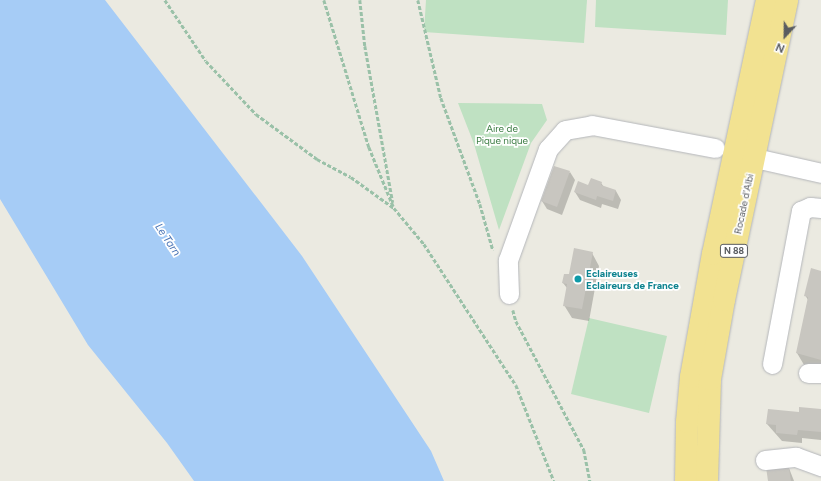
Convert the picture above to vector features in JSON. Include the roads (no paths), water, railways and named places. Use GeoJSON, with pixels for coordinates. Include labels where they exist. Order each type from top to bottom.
{"type":"FeatureCollection","features":[{"type":"Feature","properties":{"kind":"highway"},"geometry":{"type":"LineString","coordinates":[[739,130],[758,0]]}},
{"type":"Feature","properties":{"kind":"highway","name":"Rocade d'Albi"},"geometry":{"type":"LineString","coordinates":[[686,481],[691,377],[766,0]]}},
{"type":"Feature","properties":{"kind":"highway","name":"Rocade d'Albi"},"geometry":{"type":"LineString","coordinates":[[707,481],[710,379],[724,300],[787,0]]}},
{"type":"Feature","properties":{"kind":"lane"},"geometry":{"type":"LineString","coordinates":[[509,294],[508,260],[548,149],[565,130],[592,125],[715,148]]}},
{"type":"Feature","properties":{"kind":"lane"},"geometry":{"type":"LineString","coordinates":[[764,160],[821,173]]}},
{"type":"Feature","properties":{"kind":"lane"},"geometry":{"type":"LineString","coordinates":[[772,364],[801,212],[810,207],[821,208]]}},
{"type":"Feature","properties":{"kind":"lane"},"geometry":{"type":"LineString","coordinates":[[765,460],[796,458],[821,466]]}},
{"type":"Feature","properties":{"kind":"water","name":"Le Tarn"},"geometry":{"type":"Polygon","coordinates":[[[0,0],[105,0],[302,256],[431,451],[444,481],[194,481],[167,443],[88,345],[0,199],[0,0]]]}},
{"type":"Feature","properties":{"kind":"place","name":"Eclaireuses Eclaireurs de France"},"geometry":{"type":"Point","coordinates":[578,279]}},
{"type":"Feature","properties":{"kind":"park label","name":"Aire de Pique nique"},"geometry":{"type":"Point","coordinates":[502,134]}}]}
